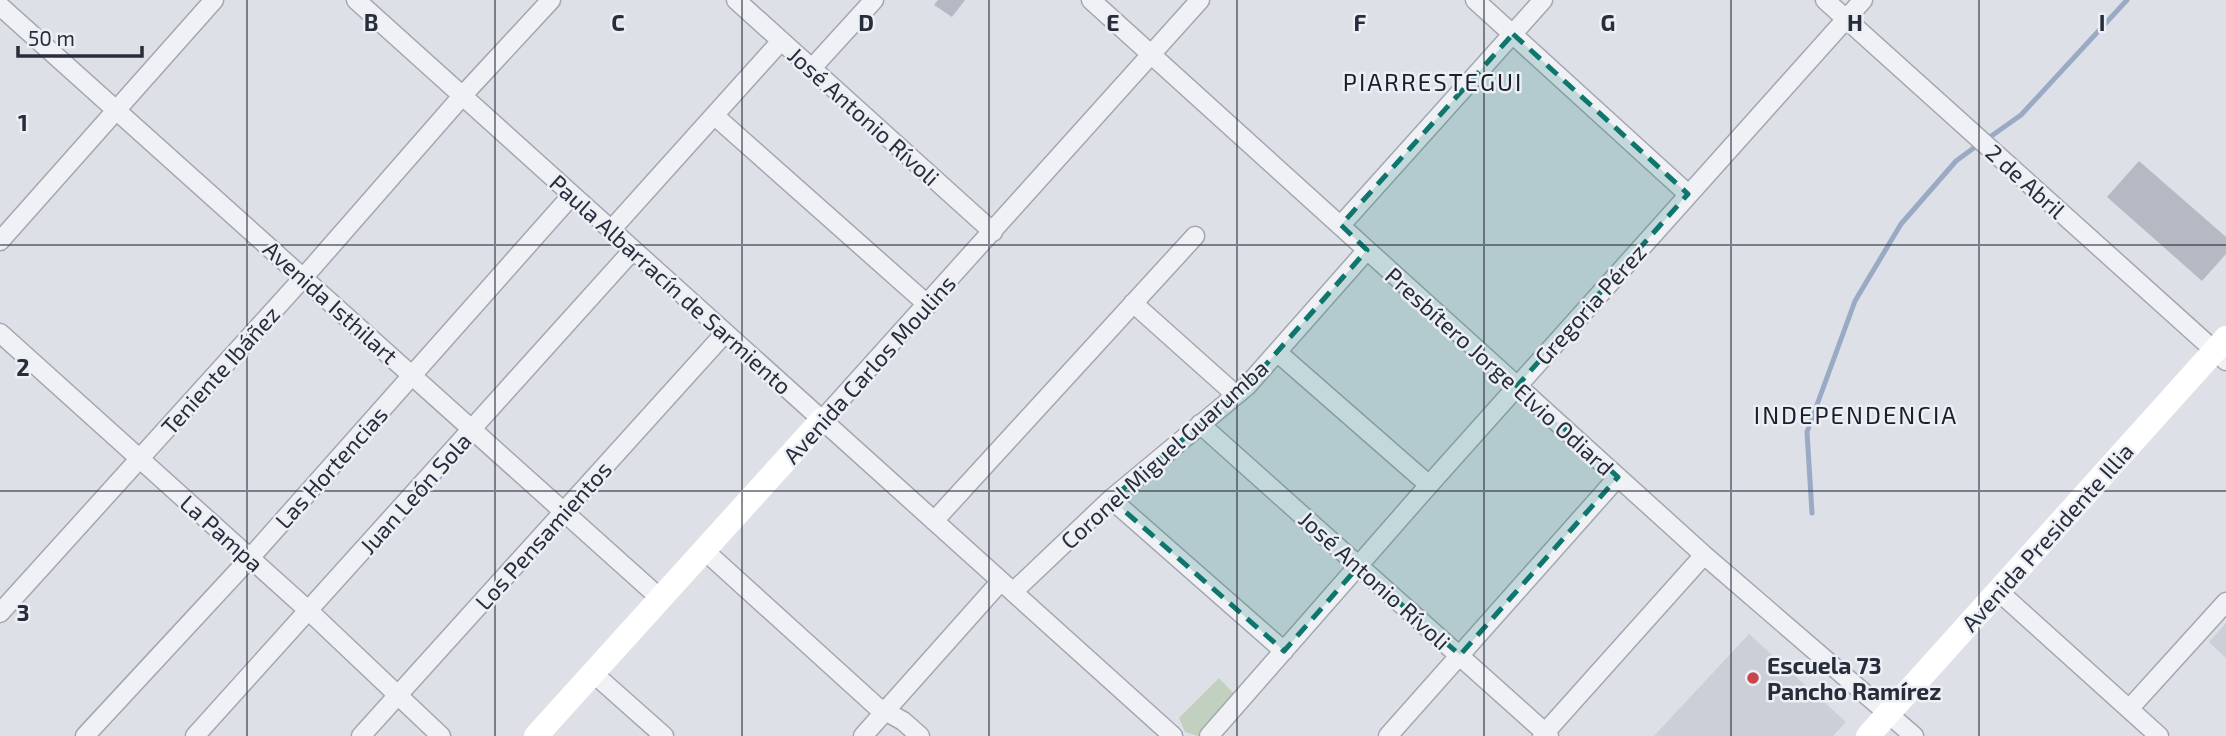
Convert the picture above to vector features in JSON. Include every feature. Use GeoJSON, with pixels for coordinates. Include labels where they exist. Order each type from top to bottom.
{"type":"FeatureCollection","features":[{"type":"Feature","properties":{"kind":"main road","name":"Avenida Presidente Illia"},"geometry":{"type":"LineString","coordinates":[[1868,736],[1998,591],[2222,350]]}},
{"type":"Feature","properties":{"kind":"main road","name":"Avenida Carlos Moulins"},"geometry":{"type":"LineString","coordinates":[[537,736],[822,421]]}},
{"type":"Feature","properties":{"kind":"street"},"geometry":{"type":"LineString","coordinates":[[0,241],[214,0]]}},
{"type":"Feature","properties":{"kind":"street","name":"Paula Albarracín de Sarmiento"},"geometry":{"type":"LineString","coordinates":[[356,0],[1173,736]]}},
{"type":"Feature","properties":{"kind":"street","name":"Teniente Ibáñez"},"geometry":{"type":"LineString","coordinates":[[0,613],[551,0]]}},
{"type":"Feature","properties":{"kind":"street","name":"José Antonio Rívoli"},"geometry":{"type":"LineString","coordinates":[[736,0],[993,232]]}},
{"type":"Feature","properties":{"kind":"street"},"geometry":{"type":"LineString","coordinates":[[812,68],[874,0]]}},
{"type":"Feature","properties":{"kind":"street","name":"Presbítero Jorge Elvio Odiard"},"geometry":{"type":"LineString","coordinates":[[1091,0],[1704,555],[1914,736]]}},
{"type":"Feature","properties":{"kind":"street","name":"Avenida Carlos Moulins"},"geometry":{"type":"LineString","coordinates":[[822,421],[1199,0]]}},
{"type":"Feature","properties":{"kind":"street"},"geometry":{"type":"LineString","coordinates":[[1475,0],[1688,194]]}},
{"type":"Feature","properties":{"kind":"street"},"geometry":{"type":"LineString","coordinates":[[1341,225],[1544,0]]}},
{"type":"Feature","properties":{"kind":"street","name":"2 de Abril"},"geometry":{"type":"LineString","coordinates":[[1825,0],[2222,350]]}},
{"type":"Feature","properties":{"kind":"street","name":"Gregoria Pérez"},"geometry":{"type":"LineString","coordinates":[[1209,736],[1429,485],[1863,0]]}},
{"type":"Feature","properties":{"kind":"street","name":"Avenida Isthilart"},"geometry":{"type":"LineString","coordinates":[[0,6],[661,599]]}},
{"type":"Feature","properties":{"kind":"street"},"geometry":{"type":"LineString","coordinates":[[611,230],[781,41]]}},
{"type":"Feature","properties":{"kind":"street"},"geometry":{"type":"LineString","coordinates":[[715,116],[928,305]]}},
{"type":"Feature","properties":{"kind":"street","name":"Las Hortencias"},"geometry":{"type":"LineString","coordinates":[[85,736],[250,558],[572,195]]}},
{"type":"Feature","properties":{"kind":"street"},"geometry":{"type":"LineString","coordinates":[[934,521],[1195,236]]}},
{"type":"Feature","properties":{"kind":"street","name":"Juan León Sola"},"geometry":{"type":"LineString","coordinates":[[195,736],[633,250]]}},
{"type":"Feature","properties":{"kind":"street","name":"Coronel Miguel Guarumba"},"geometry":{"type":"LineString","coordinates":[[863,736],[1007,586],[1236,395],[1367,250]]}},
{"type":"Feature","properties":{"kind":"street"},"geometry":{"type":"LineString","coordinates":[[1133,303],[1236,395]]}},
{"type":"Feature","properties":{"kind":"street","name":"La Pampa"},"geometry":{"type":"LineString","coordinates":[[0,333],[309,611],[441,736]]}},
{"type":"Feature","properties":{"kind":"street","name":"Los Pensamientos"},"geometry":{"type":"LineString","coordinates":[[361,736],[726,333]]}},
{"type":"Feature","properties":{"kind":"street"},"geometry":{"type":"LineString","coordinates":[[1277,352],[1429,485]]}},
{"type":"Feature","properties":{"kind":"street","name":"José Antonio Rívoli"},"geometry":{"type":"LineString","coordinates":[[1200,424],[1546,735]]}},
{"type":"Feature","properties":{"kind":"street"},"geometry":{"type":"LineString","coordinates":[[1388,736],[1618,477]]}},
{"type":"Feature","properties":{"kind":"street"},"geometry":{"type":"LineString","coordinates":[[1111,499],[1284,651]]}},
{"type":"Feature","properties":{"kind":"street"},"geometry":{"type":"LineString","coordinates":[[705,551],[876,706],[903,721],[920,736]]}},
{"type":"Feature","properties":{"kind":"street"},"geometry":{"type":"LineString","coordinates":[[1546,735],[1704,555]]}},
{"type":"Feature","properties":{"kind":"street"},"geometry":{"type":"LineString","coordinates":[[1998,591],[2159,736]]}},
{"type":"Feature","properties":{"kind":"street"},"geometry":{"type":"LineString","coordinates":[[2129,709],[2226,602]]}},
{"type":"Feature","properties":{"kind":"street"},"geometry":{"type":"LineString","coordinates":[[593,673],[664,736]]}},
{"type":"Feature","properties":{"kind":"highlighted area"},"geometry":{"type":"Polygon","coordinates":[[[1513,34],[1688,194],[1517,386],[1618,477],[1460,655],[1358,567],[1284,651],[1111,499],[1247,386],[1367,250],[1341,225],[1513,34]]]}},
{"type":"Feature","properties":{"kind":"shaded area"},"geometry":{"type":"Polygon","coordinates":[[[2226,623],[2226,658],[2209,642],[2226,623]]]}},
{"type":"Feature","properties":{"kind":"shaded area","name":"Escuela 73 Pancho Ramírez"},"geometry":{"type":"Polygon","coordinates":[[[1749,634],[1846,722],[1833,736],[1654,736],[1749,634]]]}},
{"type":"Feature","properties":{"kind":"green space"},"geometry":{"type":"Polygon","coordinates":[[[1219,678],[1237,697],[1198,736],[1185,732],[1179,718],[1219,678]]]}},
{"type":"Feature","properties":{"kind":"building"},"geometry":{"type":"Polygon","coordinates":[[[938,0],[965,0],[952,17],[934,5],[938,0]]]}},
{"type":"Feature","properties":{"kind":"building"},"geometry":{"type":"Polygon","coordinates":[[[2139,161],[2226,237],[2226,254],[2202,281],[2107,197],[2139,161]]]}},
{"type":"Feature","properties":{"kind":"waterway"},"geometry":{"type":"LineString","coordinates":[[1990,137],[2021,115],[2127,0]]}},
{"type":"Feature","properties":{"kind":"waterway"},"geometry":{"type":"LineString","coordinates":[[1812,513],[1807,432],[1855,301],[1901,224],[1956,161],[1975,147]]}},
{"type":"Feature","properties":{"kind":"place","name":"Escuela 73 Pancho Ramírez"},"geometry":{"type":"Point","coordinates":[1753,678]}},
{"type":"Feature","properties":{"kind":"district","name":"PIARRESTEGUI"},"geometry":{"type":"Point","coordinates":[1433,81]}},
{"type":"Feature","properties":{"kind":"district","name":"INDEPENDENCIA"},"geometry":{"type":"Point","coordinates":[1856,414]}}]}
